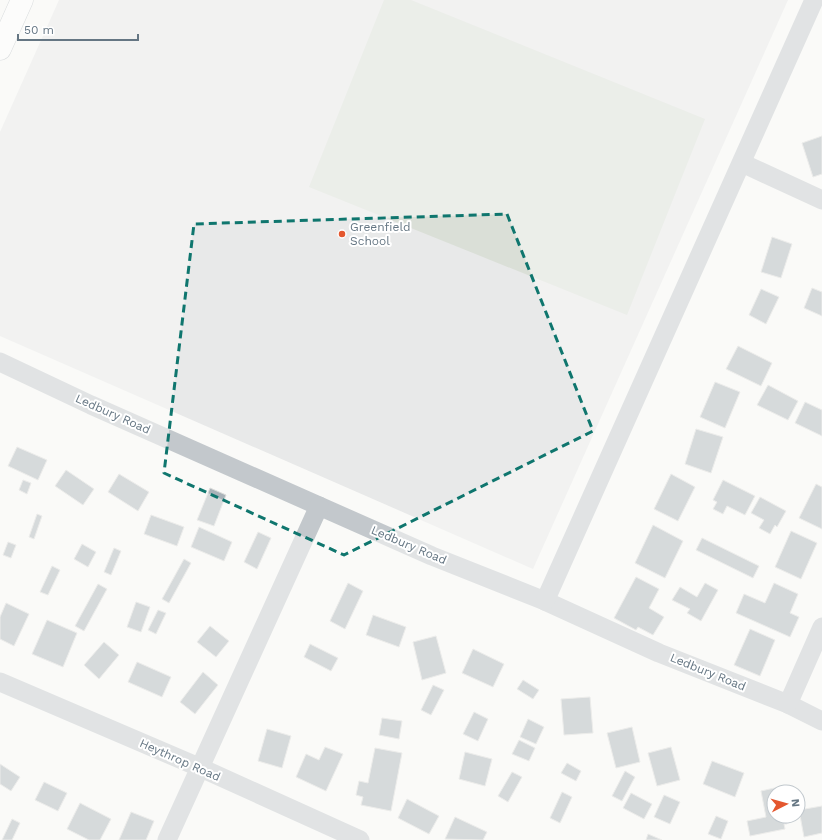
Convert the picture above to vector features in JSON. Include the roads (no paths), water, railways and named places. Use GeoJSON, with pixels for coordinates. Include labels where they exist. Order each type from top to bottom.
{"type":"FeatureCollection","features":[{"type":"Feature","properties":{"kind":"main road"},"geometry":{"type":"LineString","coordinates":[[0,49],[22,0]]}},
{"type":"Feature","properties":{"kind":"street"},"geometry":{"type":"LineString","coordinates":[[545,601],[814,0]]}},
{"type":"Feature","properties":{"kind":"street"},"geometry":{"type":"LineString","coordinates":[[742,163],[822,200]]}},
{"type":"Feature","properties":{"kind":"street","name":"Ledbury Road"},"geometry":{"type":"LineString","coordinates":[[0,362],[91,405],[432,556],[545,601],[659,653],[788,704],[822,722]]}},
{"type":"Feature","properties":{"kind":"street"},"geometry":{"type":"LineString","coordinates":[[167,840],[319,506]]}},
{"type":"Feature","properties":{"kind":"street"},"geometry":{"type":"LineString","coordinates":[[788,704],[822,627]]}},
{"type":"Feature","properties":{"kind":"street","name":"Heythrop Road"},"geometry":{"type":"LineString","coordinates":[[0,682],[200,768],[360,840]]}},
{"type":"Feature","properties":{"kind":"place","name":"Greenfield School"},"geometry":{"type":"Point","coordinates":[342,234]}}]}
